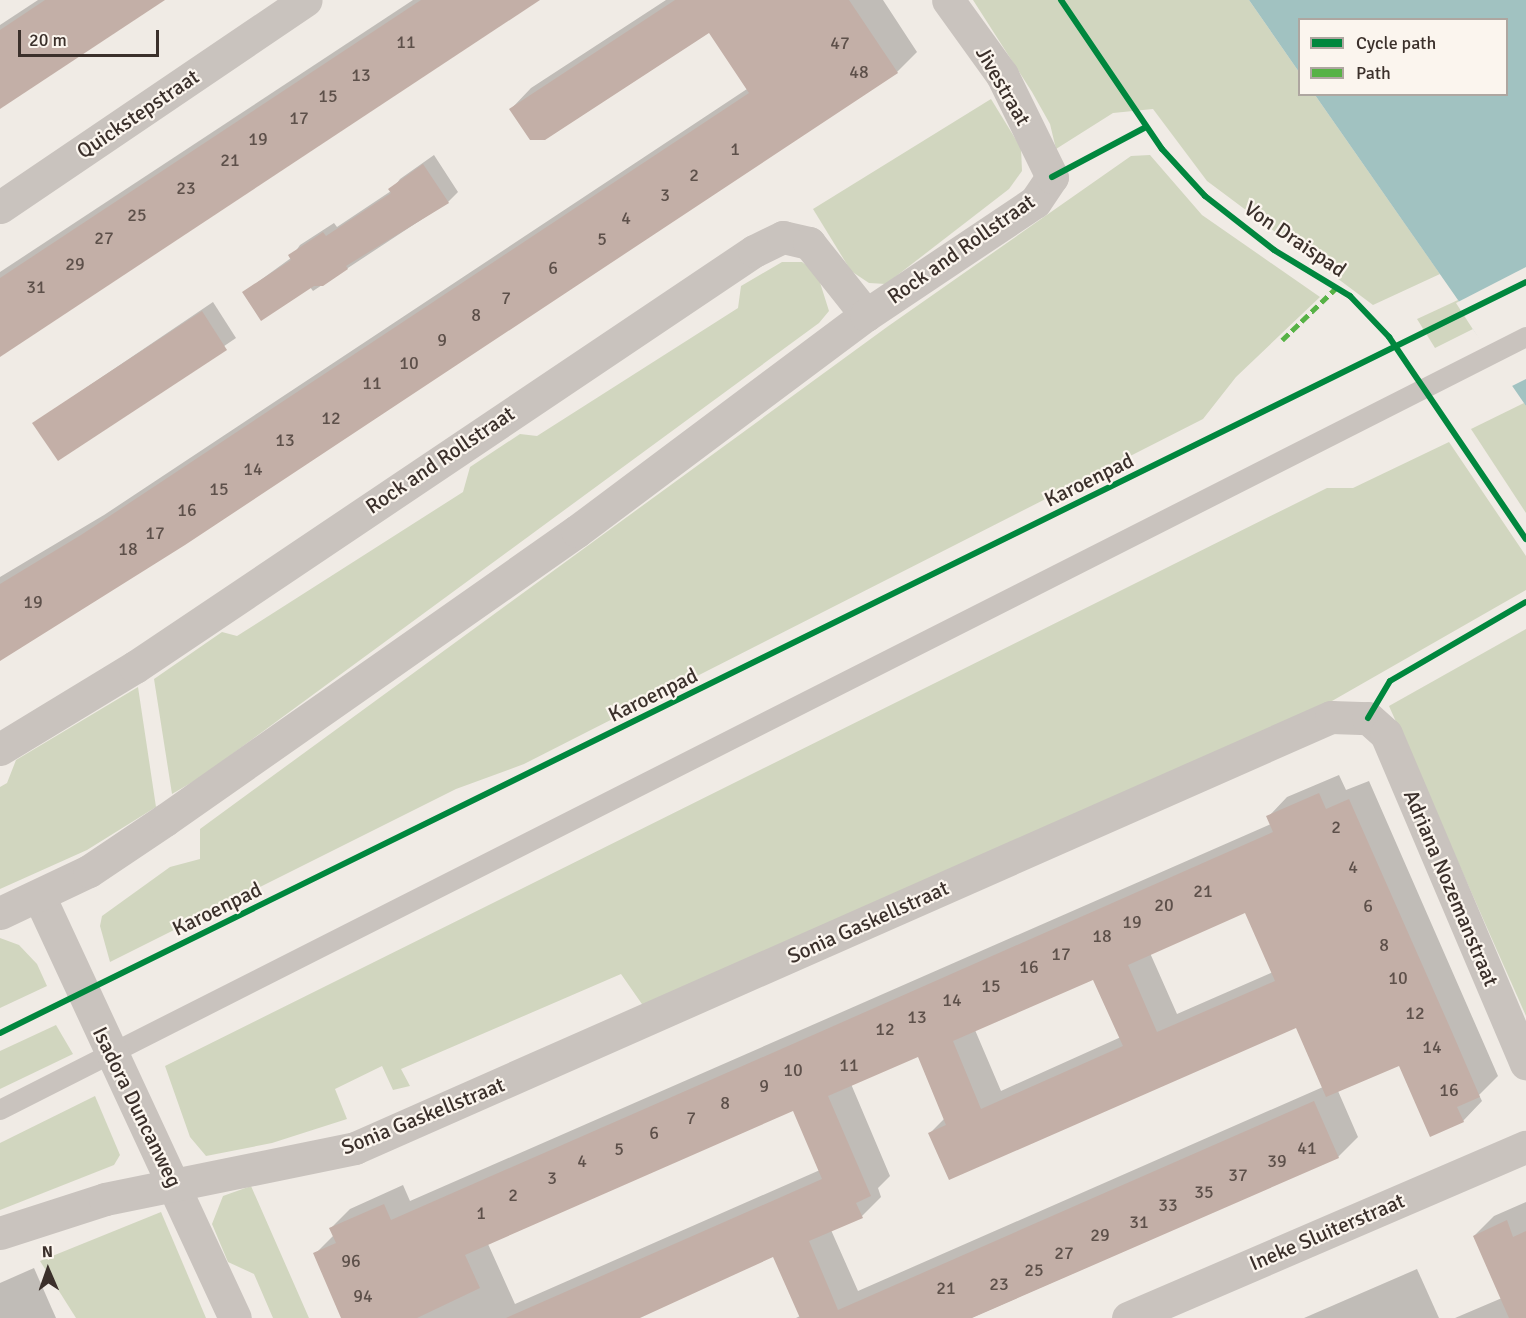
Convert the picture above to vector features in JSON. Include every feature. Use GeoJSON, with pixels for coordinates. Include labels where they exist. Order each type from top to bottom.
{"type":"FeatureCollection","features":[{"type":"Feature","properties":{"kind":"street","name":"Quickstepstraat"},"geometry":{"type":"LineString","coordinates":[[0,207],[306,0]]}},
{"type":"Feature","properties":{"kind":"street","name":"Jivestraat"},"geometry":{"type":"LineString","coordinates":[[948,0],[1002,75],[1052,177]]}},
{"type":"Feature","properties":{"kind":"street","name":"Rock and Rollstraat"},"geometry":{"type":"LineString","coordinates":[[0,913],[89,871],[137,839],[567,538],[866,315],[1035,202],[1052,177]]}},
{"type":"Feature","properties":{"kind":"street","name":"Rock and Rollstraat"},"geometry":{"type":"LineString","coordinates":[[0,750],[135,667],[754,251],[783,237],[809,243],[866,315]]}},
{"type":"Feature","properties":{"kind":"street","name":"Sonia Gaskellstraat"},"geometry":{"type":"LineString","coordinates":[[0,1233],[105,1199],[355,1148],[1331,717],[1368,718]]}},
{"type":"Feature","properties":{"kind":"street","name":"Adriana Nozemanstraat"},"geometry":{"type":"LineString","coordinates":[[1368,718],[1386,734],[1526,1064]]}},
{"type":"Feature","properties":{"kind":"street","name":"Isadora Duncanweg"},"geometry":{"type":"LineString","coordinates":[[39,896],[111,1056],[177,1186],[234,1318]]}},
{"type":"Feature","properties":{"kind":"street","name":"Ineke Sluiterstraat"},"geometry":{"type":"LineString","coordinates":[[1128,1318],[1526,1147]]}},
{"type":"Feature","properties":{"kind":"lane"},"geometry":{"type":"LineString","coordinates":[[0,1110],[111,1056],[1526,337]]}},
{"type":"Feature","properties":{"kind":"green space"},"geometry":{"type":"Polygon","coordinates":[[[973,0],[1249,0],[1298,71],[1298,96],[1316,96],[1440,274],[1373,305],[1207,181],[1153,109],[1113,113],[1056,149],[1050,124],[973,0]]]}},
{"type":"Feature","properties":{"kind":"green space"},"geometry":{"type":"Polygon","coordinates":[[[991,99],[1021,148],[1022,171],[1009,189],[886,284],[869,283],[851,271],[813,209],[991,99]]]}},
{"type":"Feature","properties":{"kind":"green space"},"geometry":{"type":"Polygon","coordinates":[[[1150,155],[1202,215],[1320,297],[1236,377],[1203,419],[524,764],[456,789],[110,962],[100,926],[102,916],[170,867],[200,859],[200,829],[887,327],[1131,156],[1150,155]]]}},
{"type":"Feature","properties":{"kind":"green space"},"geometry":{"type":"Polygon","coordinates":[[[782,262],[802,262],[817,273],[829,311],[819,323],[201,777],[172,794],[154,679],[222,632],[237,636],[463,492],[470,467],[520,434],[537,436],[738,308],[741,286],[782,262]]]}},
{"type":"Feature","properties":{"kind":"green space"},"geometry":{"type":"Polygon","coordinates":[[[1458,300],[1473,329],[1435,348],[1417,319],[1458,300]]]}},
{"type":"Feature","properties":{"kind":"green space"},"geometry":{"type":"Polygon","coordinates":[[[1524,403],[1526,406],[1526,513],[1471,429],[1524,403]]]}},
{"type":"Feature","properties":{"kind":"green space"},"geometry":{"type":"Polygon","coordinates":[[[1449,442],[1526,556],[1526,590],[1304,717],[644,1007],[621,974],[401,1069],[410,1086],[393,1090],[382,1066],[335,1089],[347,1119],[272,1143],[206,1156],[190,1137],[165,1066],[1327,488],[1353,488],[1449,442]]]}},
{"type":"Feature","properties":{"kind":"green space"},"geometry":{"type":"Polygon","coordinates":[[[1526,629],[1526,1016],[1389,706],[1526,629]]]}},
{"type":"Feature","properties":{"kind":"green space"},"geometry":{"type":"Polygon","coordinates":[[[138,687],[156,807],[87,850],[0,889],[0,787],[7,783],[16,760],[138,687]]]}},
{"type":"Feature","properties":{"kind":"green space"},"geometry":{"type":"Polygon","coordinates":[[[0,938],[19,945],[37,964],[47,986],[0,1008],[0,938]]]}},
{"type":"Feature","properties":{"kind":"green space"},"geometry":{"type":"Polygon","coordinates":[[[56,1025],[73,1054],[0,1089],[0,1051],[56,1025]]]}},
{"type":"Feature","properties":{"kind":"green space"},"geometry":{"type":"Polygon","coordinates":[[[95,1096],[120,1155],[114,1165],[0,1210],[0,1143],[95,1096]]]}},
{"type":"Feature","properties":{"kind":"green space"},"geometry":{"type":"Polygon","coordinates":[[[251,1186],[309,1318],[273,1318],[254,1274],[228,1262],[212,1224],[223,1196],[251,1186]]]}},
{"type":"Feature","properties":{"kind":"green space"},"geometry":{"type":"Polygon","coordinates":[[[161,1212],[206,1318],[76,1318],[40,1261],[161,1212]]]}},
{"type":"Feature","properties":{"kind":"water"},"geometry":{"type":"Polygon","coordinates":[[[1249,0],[1526,0],[1526,406],[1473,329],[1458,300],[1316,96],[1508,96],[1508,18],[1298,18],[1298,71],[1249,0]]]}},
{"type":"Feature","properties":{"kind":"pier"},"geometry":{"type":"Polygon","coordinates":[[[1526,267],[1526,379],[1510,387],[1456,303],[1526,267]]]}},
{"type":"Feature","properties":{"kind":"building"},"geometry":{"type":"Polygon","coordinates":[[[45,0],[165,0],[0,109],[0,30],[45,0]]]}},
{"type":"Feature","properties":{"kind":"building"},"geometry":{"type":"Polygon","coordinates":[[[421,0],[540,0],[0,357],[0,278],[421,0]]]}},
{"type":"Feature","properties":{"kind":"building"},"geometry":{"type":"Polygon","coordinates":[[[675,0],[849,0],[898,73],[185,545],[0,661],[0,584],[81,535],[749,93],[709,33],[545,140],[530,140],[509,109],[675,0]]]}},
{"type":"Feature","properties":{"kind":"building"},"geometry":{"type":"Polygon","coordinates":[[[423,164],[449,203],[346,266],[348,269],[323,286],[314,286],[261,321],[242,292],[291,260],[288,255],[323,232],[326,236],[391,193],[388,189],[423,164]]]}},
{"type":"Feature","properties":{"kind":"building"},"geometry":{"type":"Polygon","coordinates":[[[202,311],[227,350],[58,461],[32,423],[202,311]]]}},
{"type":"Feature","properties":{"kind":"building"},"geometry":{"type":"Polygon","coordinates":[[[1319,793],[1326,809],[1349,799],[1480,1097],[1457,1107],[1464,1122],[1430,1137],[1399,1066],[1326,1097],[1296,1028],[949,1180],[928,1133],[946,1125],[918,1057],[828,1096],[871,1196],[856,1203],[863,1218],[809,1241],[838,1310],[1314,1101],[1339,1158],[972,1318],[800,1318],[773,1257],[640,1318],[506,1318],[822,1179],[793,1111],[465,1255],[480,1288],[417,1318],[341,1318],[313,1253],[336,1243],[329,1228],[384,1204],[391,1220],[804,1039],[1273,832],[1266,816],[1319,793]],[[1245,913],[1128,965],[1157,1032],[1275,981],[1245,913]],[[1093,980],[953,1041],[981,1109],[1123,1046],[1093,980]]]}},
{"type":"Feature","properties":{"kind":"building"},"geometry":{"type":"Polygon","coordinates":[[[1507,1220],[1513,1237],[1526,1231],[1526,1318],[1509,1318],[1473,1236],[1507,1220]]]}},
{"type":"Feature","properties":{"kind":"marked path"},"geometry":{"type":"LineString","coordinates":[[1282,340],[1336,288]]}},
{"type":"Feature","properties":{"kind":"cycle path","name":"Von Draispad"},"geometry":{"type":"LineString","coordinates":[[1061,0],[1162,149],[1205,196],[1274,250],[1350,296],[1389,337],[1526,539]]}},
{"type":"Feature","properties":{"kind":"cycle path"},"geometry":{"type":"LineString","coordinates":[[1052,177],[1146,127]]}},
{"type":"Feature","properties":{"kind":"cycle path","name":"Karoenpad"},"geometry":{"type":"LineString","coordinates":[[0,1033],[1526,282]]}},
{"type":"Feature","properties":{"kind":"cycle path"},"geometry":{"type":"LineString","coordinates":[[1368,718],[1390,681],[1526,602]]}}]}
